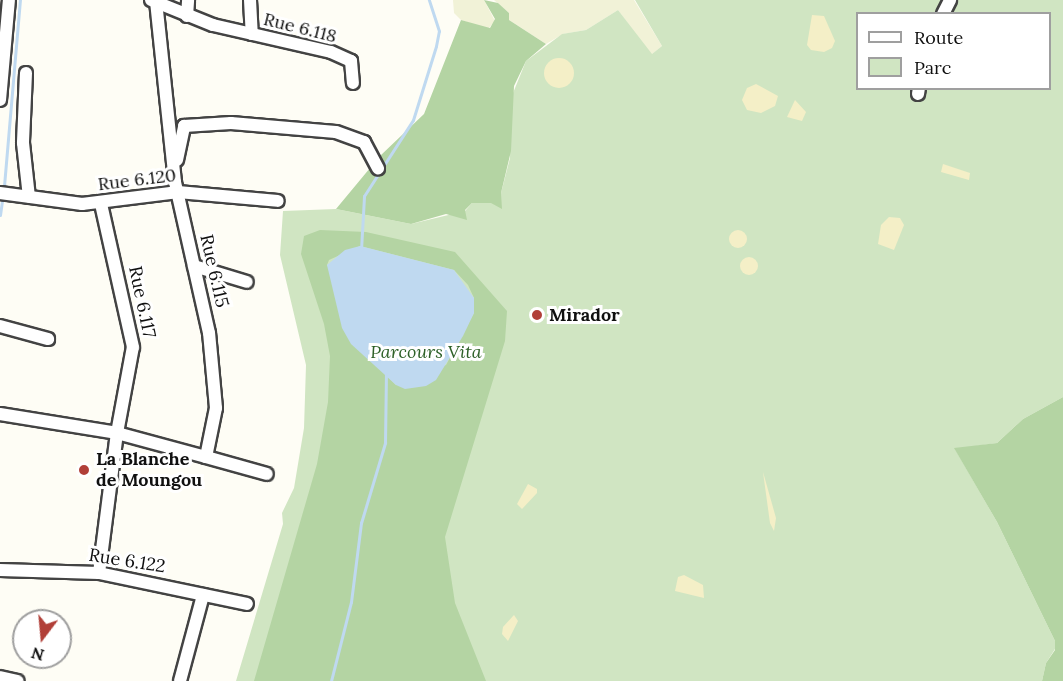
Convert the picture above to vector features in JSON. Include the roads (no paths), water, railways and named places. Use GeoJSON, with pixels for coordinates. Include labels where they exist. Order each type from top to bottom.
{"type":"FeatureCollection","features":[{"type":"Feature","properties":{"kind":"street"},"geometry":{"type":"LineString","coordinates":[[0,100],[9,0]]}},
{"type":"Feature","properties":{"kind":"street"},"geometry":{"type":"LineString","coordinates":[[187,16],[188,0]]}},
{"type":"Feature","properties":{"kind":"street"},"geometry":{"type":"LineString","coordinates":[[250,0],[252,34]]}},
{"type":"Feature","properties":{"kind":"street","name":"Rue 6.118"},"geometry":{"type":"LineString","coordinates":[[153,1],[187,16],[331,52],[351,61],[353,83]]}},
{"type":"Feature","properties":{"kind":"street","name":"Rue 6.115"},"geometry":{"type":"LineString","coordinates":[[153,1],[176,167],[177,192],[209,333],[216,408],[206,458]]}},
{"type":"Feature","properties":{"kind":"street"},"geometry":{"type":"LineString","coordinates":[[26,73],[22,143],[28,197]]}},
{"type":"Feature","properties":{"kind":"street"},"geometry":{"type":"LineString","coordinates":[[176,167],[184,126],[231,123],[336,132],[364,142],[378,168]]}},
{"type":"Feature","properties":{"kind":"street","name":"Rue 6.120"},"geometry":{"type":"LineString","coordinates":[[0,193],[101,204],[177,192],[278,201]]}},
{"type":"Feature","properties":{"kind":"street","name":"Rue 6.117"},"geometry":{"type":"LineString","coordinates":[[99,573],[117,433],[133,347],[101,204]]}},
{"type":"Feature","properties":{"kind":"street"},"geometry":{"type":"LineString","coordinates":[[194,266],[247,282]]}},
{"type":"Feature","properties":{"kind":"street"},"geometry":{"type":"LineString","coordinates":[[0,326],[48,339]]}},
{"type":"Feature","properties":{"kind":"street"},"geometry":{"type":"LineString","coordinates":[[0,414],[117,433],[267,474]]}},
{"type":"Feature","properties":{"kind":"street","name":"Rue 6.122"},"geometry":{"type":"LineString","coordinates":[[0,570],[99,573],[247,604]]}},
{"type":"Feature","properties":{"kind":"street"},"geometry":{"type":"LineString","coordinates":[[180,681],[202,595]]}},
{"type":"Feature","properties":{"kind":"street"},"geometry":{"type":"LineString","coordinates":[[0,677],[18,681]]}},
{"type":"Feature","properties":{"kind":"water"},"geometry":{"type":"Polygon","coordinates":[[[360,246],[454,270],[474,298],[474,313],[463,336],[436,380],[426,386],[405,389],[396,385],[351,344],[342,328],[327,265],[345,250],[360,246]]]}},
{"type":"Feature","properties":{"kind":"waterway"},"geometry":{"type":"LineString","coordinates":[[4,186],[20,0]]}},
{"type":"Feature","properties":{"kind":"waterway"},"geometry":{"type":"LineString","coordinates":[[361,250],[364,196],[413,120],[436,46],[439,31],[429,0]]}},
{"type":"Feature","properties":{"kind":"waterway"},"geometry":{"type":"LineString","coordinates":[[0,215],[2,201]]}},
{"type":"Feature","properties":{"kind":"waterway"},"geometry":{"type":"LineString","coordinates":[[331,681],[351,602],[361,523],[385,443],[386,371]]}},
{"type":"Feature","properties":{"kind":"place","name":"Mirador"},"geometry":{"type":"Point","coordinates":[537,315]}},
{"type":"Feature","properties":{"kind":"place","name":"La Blanche de Moungou"},"geometry":{"type":"Point","coordinates":[84,470]}},
{"type":"Feature","properties":{"kind":"park label","name":"Parcours Vita"},"geometry":{"type":"Point","coordinates":[426,352]}}]}
